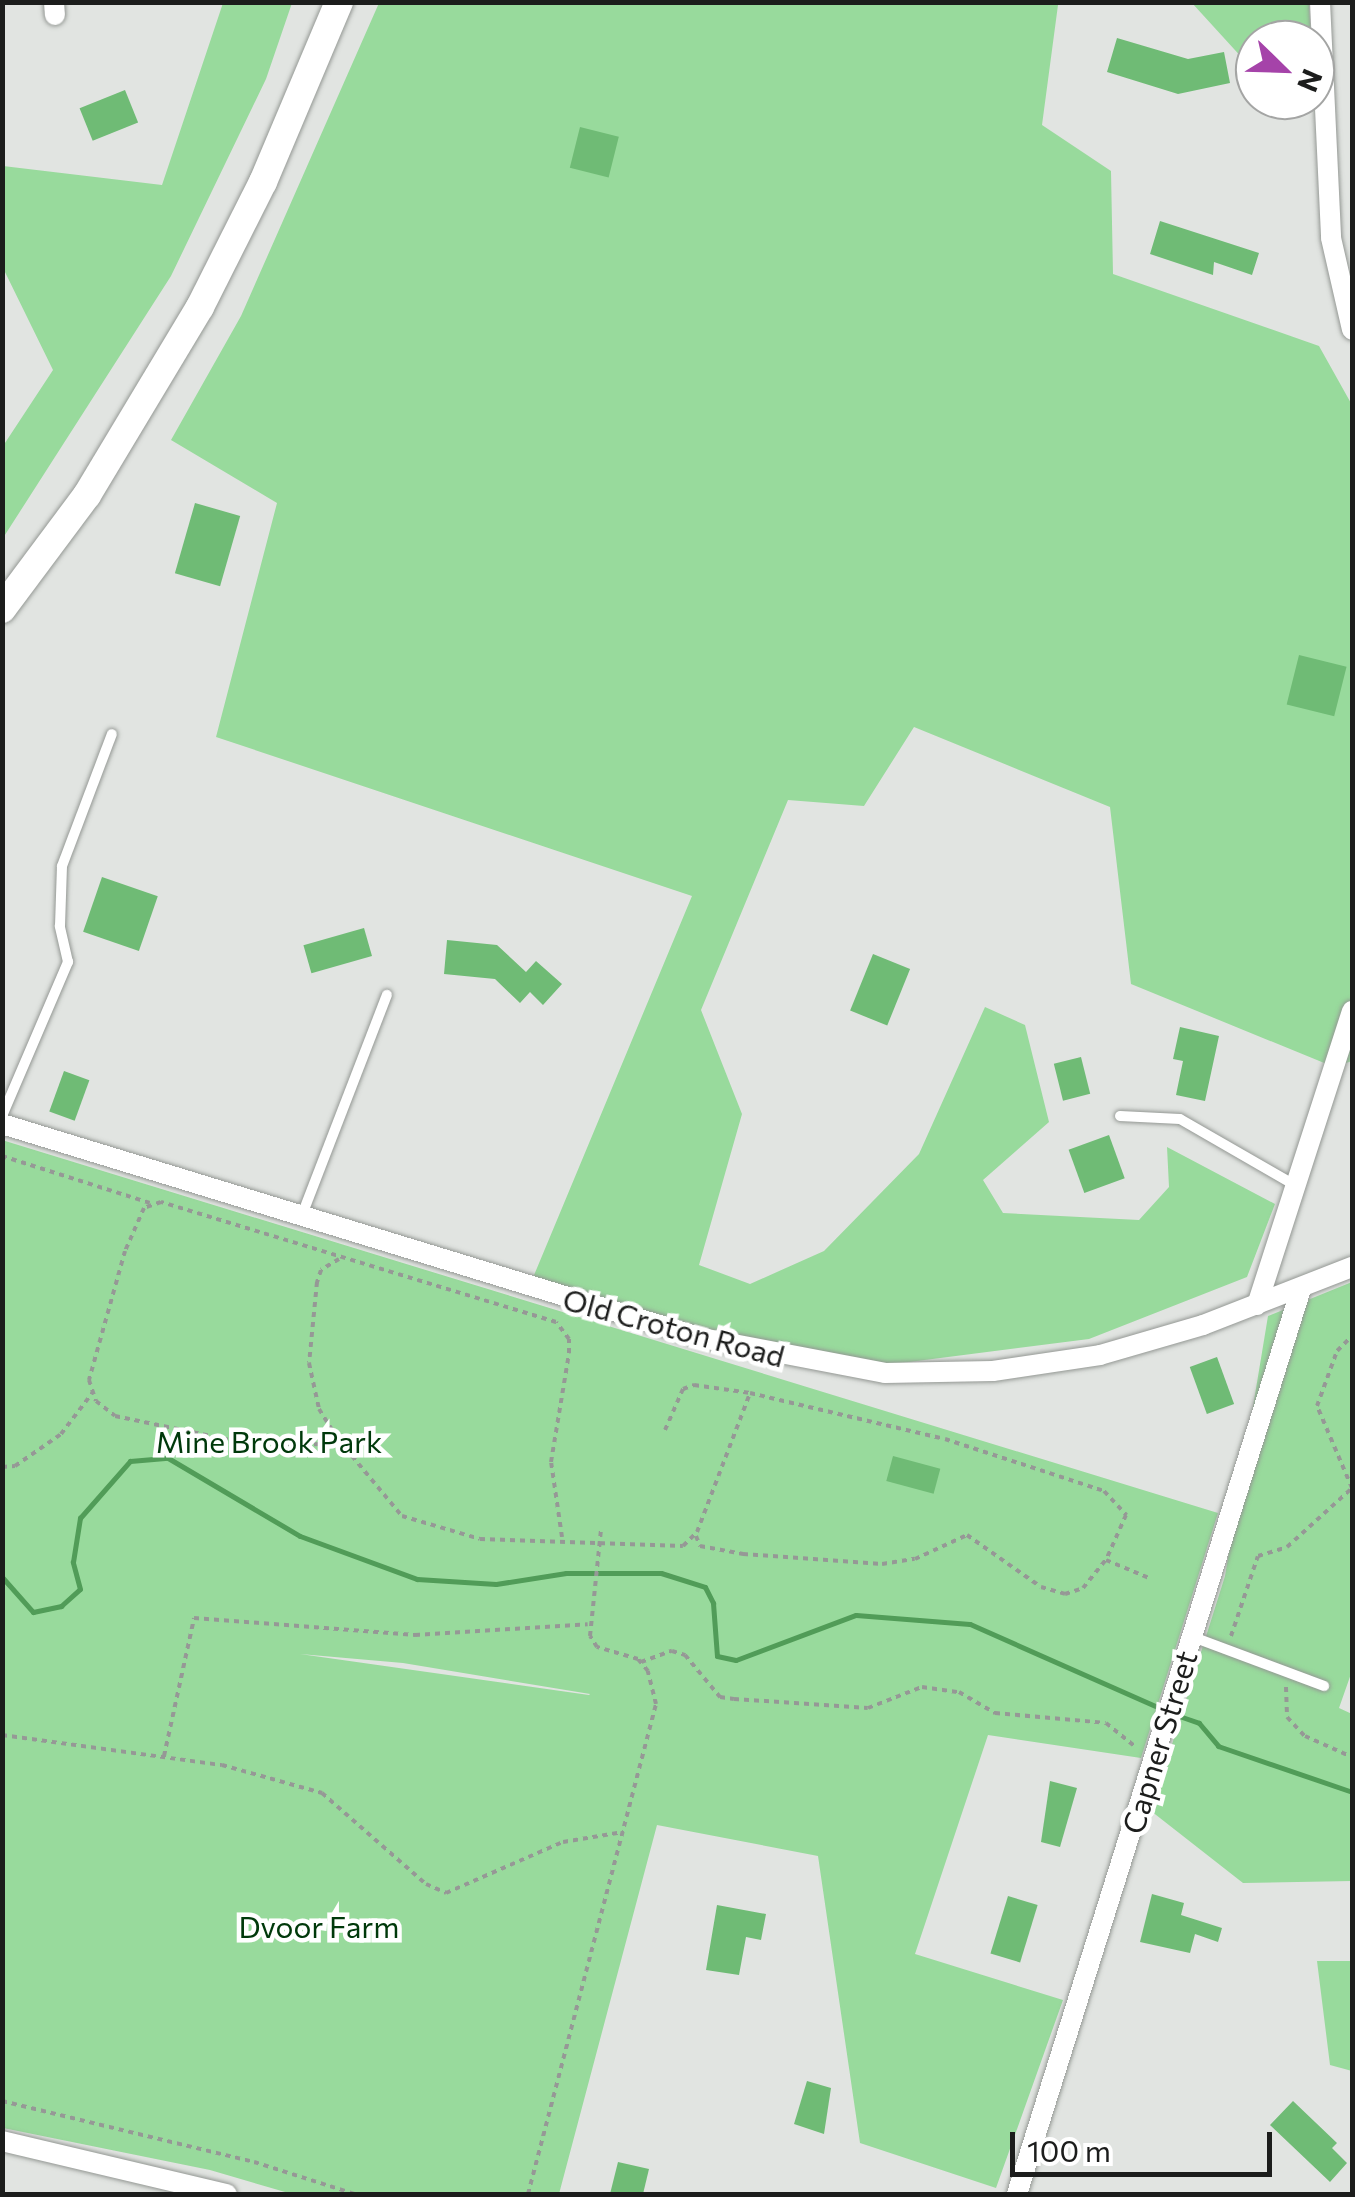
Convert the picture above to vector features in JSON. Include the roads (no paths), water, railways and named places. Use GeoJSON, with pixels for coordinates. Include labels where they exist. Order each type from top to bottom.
{"type":"FeatureCollection","features":[{"type":"Feature","properties":{"kind":"main road"},"geometry":{"type":"LineString","coordinates":[[2,609],[87,494],[200,307],[287,130],[339,2]]}},
{"type":"Feature","properties":{"kind":"street"},"geometry":{"type":"LineString","coordinates":[[1320,2],[1327,205],[1352,330]]}},
{"type":"Feature","properties":{"kind":"street"},"geometry":{"type":"LineString","coordinates":[[1257,1305],[1352,1011]]}},
{"type":"Feature","properties":{"kind":"street","name":"Old Croton Road"},"geometry":{"type":"LineString","coordinates":[[2,1124],[713,1341],[885,1373],[1046,1366],[1152,1340],[1301,1289],[1352,1267]]}},
{"type":"Feature","properties":{"kind":"street","name":"Capner Street"},"geometry":{"type":"LineString","coordinates":[[1017,2194],[1301,1289]]}},
{"type":"Feature","properties":{"kind":"street"},"geometry":{"type":"LineString","coordinates":[[2,2142],[227,2194]]}},
{"type":"Feature","properties":{"kind":"lane"},"geometry":{"type":"LineString","coordinates":[[2,1116],[68,962],[60,926],[62,866],[112,734]]}},
{"type":"Feature","properties":{"kind":"lane"},"geometry":{"type":"LineString","coordinates":[[301,1216],[387,995]]}},
{"type":"Feature","properties":{"kind":"lane"},"geometry":{"type":"LineString","coordinates":[[1120,1116],[1180,1119],[1296,1185]]}},
{"type":"Feature","properties":{"kind":"lane"},"geometry":{"type":"LineString","coordinates":[[1192,1637],[1324,1686]]}},
{"type":"Feature","properties":{"kind":"waterway"},"geometry":{"type":"LineString","coordinates":[[2,1577],[33,1612],[61,1606],[80,1589],[73,1562],[80,1518],[130,1461],[168,1458],[300,1536],[417,1579],[496,1584],[566,1573],[661,1573],[705,1587],[713,1603],[717,1656],[736,1660],[856,1615],[970,1624],[1155,1706]]}},
{"type":"Feature","properties":{"kind":"waterway"},"geometry":{"type":"LineString","coordinates":[[1182,1717],[1199,1723],[1218,1746],[1352,1792]]}},
{"type":"Feature","properties":{"kind":"park label","name":"Mine Brook Park"},"geometry":{"type":"Point","coordinates":[269,1441]}},
{"type":"Feature","properties":{"kind":"park label","name":"Dvoor Farm"},"geometry":{"type":"Point","coordinates":[319,1926]}}]}
